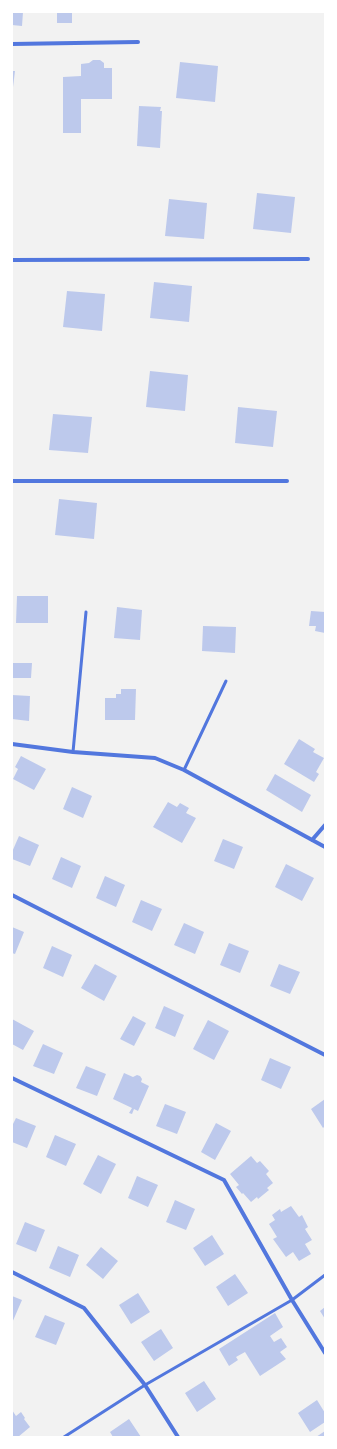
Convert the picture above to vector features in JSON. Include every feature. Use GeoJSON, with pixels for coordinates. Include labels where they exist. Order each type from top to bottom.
{"type":"FeatureCollection","features":[{"type":"Feature","properties":{"kind":"street"},"geometry":{"type":"LineString","coordinates":[[12,44],[138,42]]}},
{"type":"Feature","properties":{"kind":"street"},"geometry":{"type":"LineString","coordinates":[[12,260],[308,259]]}},
{"type":"Feature","properties":{"kind":"street"},"geometry":{"type":"LineString","coordinates":[[12,481],[287,481]]}},
{"type":"Feature","properties":{"kind":"street"},"geometry":{"type":"LineString","coordinates":[[12,744],[73,752],[155,758],[184,770],[325,847]]}},
{"type":"Feature","properties":{"kind":"street"},"geometry":{"type":"LineString","coordinates":[[312,840],[325,825]]}},
{"type":"Feature","properties":{"kind":"street"},"geometry":{"type":"LineString","coordinates":[[12,895],[325,1055]]}},
{"type":"Feature","properties":{"kind":"street"},"geometry":{"type":"LineString","coordinates":[[12,1078],[224,1180],[292,1300],[325,1353]]}},
{"type":"Feature","properties":{"kind":"street"},"geometry":{"type":"LineString","coordinates":[[12,1272],[84,1308],[145,1385],[178,1437]]}},
{"type":"Feature","properties":{"kind":"lane"},"geometry":{"type":"LineString","coordinates":[[73,752],[86,612]]}},
{"type":"Feature","properties":{"kind":"lane"},"geometry":{"type":"LineString","coordinates":[[184,770],[226,681]]}},
{"type":"Feature","properties":{"kind":"lane"},"geometry":{"type":"LineString","coordinates":[[64,1437],[145,1385],[292,1300],[325,1275]]}},
{"type":"Feature","properties":{"kind":"building"},"geometry":{"type":"Polygon","coordinates":[[[12,12],[23,12],[22,26],[12,25],[12,12]]]}},
{"type":"Feature","properties":{"kind":"building"},"geometry":{"type":"Polygon","coordinates":[[[57,12],[72,12],[72,23],[57,23],[57,12]]]}},
{"type":"Feature","properties":{"kind":"building"},"geometry":{"type":"Polygon","coordinates":[[[93,60],[100,60],[104,63],[104,68],[112,68],[112,99],[81,99],[81,133],[63,133],[63,77],[81,76],[81,64],[89,63],[93,60]]]}},
{"type":"Feature","properties":{"kind":"building"},"geometry":{"type":"Polygon","coordinates":[[[180,62],[218,66],[215,102],[176,98],[180,62]]]}},
{"type":"Feature","properties":{"kind":"building"},"geometry":{"type":"Polygon","coordinates":[[[12,71],[15,71],[13,87],[12,87],[12,71]]]}},
{"type":"Feature","properties":{"kind":"building"},"geometry":{"type":"Polygon","coordinates":[[[139,106],[161,107],[160,148],[137,146],[139,106]]]}},
{"type":"Feature","properties":{"kind":"building"},"geometry":{"type":"Polygon","coordinates":[[[257,193],[295,197],[291,233],[253,229],[257,193]]]}},
{"type":"Feature","properties":{"kind":"building"},"geometry":{"type":"Polygon","coordinates":[[[169,199],[207,203],[204,239],[165,236],[169,199]]]}},
{"type":"Feature","properties":{"kind":"building"},"geometry":{"type":"Polygon","coordinates":[[[154,282],[192,286],[189,322],[150,318],[154,282]]]}},
{"type":"Feature","properties":{"kind":"building"},"geometry":{"type":"Polygon","coordinates":[[[67,291],[105,294],[102,331],[63,327],[67,291]]]}},
{"type":"Feature","properties":{"kind":"building"},"geometry":{"type":"Polygon","coordinates":[[[150,371],[188,375],[185,411],[146,407],[150,371]]]}},
{"type":"Feature","properties":{"kind":"building"},"geometry":{"type":"Polygon","coordinates":[[[238,407],[277,411],[273,447],[235,443],[238,407]]]}},
{"type":"Feature","properties":{"kind":"building"},"geometry":{"type":"Polygon","coordinates":[[[53,414],[92,417],[88,453],[49,450],[53,414]]]}},
{"type":"Feature","properties":{"kind":"building"},"geometry":{"type":"Polygon","coordinates":[[[59,499],[97,503],[94,539],[55,535],[59,499]]]}},
{"type":"Feature","properties":{"kind":"building"},"geometry":{"type":"Polygon","coordinates":[[[17,596],[48,596],[48,623],[16,623],[17,596]]]}},
{"type":"Feature","properties":{"kind":"building"},"geometry":{"type":"Polygon","coordinates":[[[117,607],[142,610],[140,640],[114,638],[117,607]]]}},
{"type":"Feature","properties":{"kind":"building"},"geometry":{"type":"Polygon","coordinates":[[[311,611],[325,612],[325,633],[315,631],[316,626],[309,626],[311,611]]]}},
{"type":"Feature","properties":{"kind":"building"},"geometry":{"type":"Polygon","coordinates":[[[203,626],[236,627],[235,653],[202,651],[203,626]]]}},
{"type":"Feature","properties":{"kind":"building"},"geometry":{"type":"Polygon","coordinates":[[[12,663],[32,663],[31,678],[12,678],[12,663]]]}},
{"type":"Feature","properties":{"kind":"building"},"geometry":{"type":"Polygon","coordinates":[[[121,689],[136,689],[135,720],[105,720],[105,698],[116,698],[116,694],[121,694],[121,689]]]}},
{"type":"Feature","properties":{"kind":"building"},"geometry":{"type":"Polygon","coordinates":[[[12,695],[30,696],[29,721],[12,719],[12,695]]]}},
{"type":"Feature","properties":{"kind":"building"},"geometry":{"type":"Polygon","coordinates":[[[299,739],[315,749],[313,752],[324,758],[316,772],[319,774],[314,782],[284,764],[299,739]]]}},
{"type":"Feature","properties":{"kind":"building"},"geometry":{"type":"Polygon","coordinates":[[[21,756],[46,769],[34,790],[13,779],[18,769],[15,767],[21,756]]]}},
{"type":"Feature","properties":{"kind":"building"},"geometry":{"type":"Polygon","coordinates":[[[275,774],[311,795],[302,812],[266,790],[275,774]]]}},
{"type":"Feature","properties":{"kind":"building"},"geometry":{"type":"Polygon","coordinates":[[[72,787],[92,796],[83,818],[63,809],[72,787]]]}},
{"type":"Feature","properties":{"kind":"building"},"geometry":{"type":"Polygon","coordinates":[[[168,802],[177,807],[180,803],[189,808],[186,813],[196,818],[182,843],[153,827],[168,802]]]}},
{"type":"Feature","properties":{"kind":"building"},"geometry":{"type":"Polygon","coordinates":[[[19,836],[39,845],[30,866],[12,859],[12,852],[19,836]]]}},
{"type":"Feature","properties":{"kind":"building"},"geometry":{"type":"Polygon","coordinates":[[[223,839],[243,847],[234,869],[214,861],[223,839]]]}},
{"type":"Feature","properties":{"kind":"building"},"geometry":{"type":"Polygon","coordinates":[[[61,857],[81,866],[72,888],[52,879],[61,857]]]}},
{"type":"Feature","properties":{"kind":"building"},"geometry":{"type":"Polygon","coordinates":[[[286,864],[314,878],[302,901],[275,887],[286,864]]]}},
{"type":"Feature","properties":{"kind":"building"},"geometry":{"type":"Polygon","coordinates":[[[105,876],[125,885],[116,907],[96,898],[105,876]]]}},
{"type":"Feature","properties":{"kind":"building"},"geometry":{"type":"Polygon","coordinates":[[[141,900],[162,909],[152,931],[132,922],[141,900]]]}},
{"type":"Feature","properties":{"kind":"building"},"geometry":{"type":"Polygon","coordinates":[[[184,923],[204,932],[195,954],[174,945],[184,923]]]}},
{"type":"Feature","properties":{"kind":"building"},"geometry":{"type":"Polygon","coordinates":[[[12,927],[24,932],[15,954],[12,953],[12,927]]]}},
{"type":"Feature","properties":{"kind":"building"},"geometry":{"type":"Polygon","coordinates":[[[229,943],[249,951],[240,973],[220,965],[229,943]]]}},
{"type":"Feature","properties":{"kind":"building"},"geometry":{"type":"Polygon","coordinates":[[[52,946],[72,955],[63,977],[43,968],[52,946]]]}},
{"type":"Feature","properties":{"kind":"building"},"geometry":{"type":"Polygon","coordinates":[[[95,964],[117,976],[104,1001],[81,988],[95,964]]]}},
{"type":"Feature","properties":{"kind":"building"},"geometry":{"type":"Polygon","coordinates":[[[279,964],[300,972],[290,994],[270,986],[279,964]]]}},
{"type":"Feature","properties":{"kind":"building"},"geometry":{"type":"Polygon","coordinates":[[[164,1006],[184,1015],[175,1037],[155,1028],[164,1006]]]}},
{"type":"Feature","properties":{"kind":"building"},"geometry":{"type":"Polygon","coordinates":[[[133,1016],[146,1023],[134,1046],[120,1039],[133,1016]]]}},
{"type":"Feature","properties":{"kind":"building"},"geometry":{"type":"Polygon","coordinates":[[[12,1019],[34,1031],[23,1050],[12,1044],[12,1019]]]}},
{"type":"Feature","properties":{"kind":"building"},"geometry":{"type":"Polygon","coordinates":[[[208,1020],[229,1031],[214,1060],[193,1049],[208,1020]]]}},
{"type":"Feature","properties":{"kind":"building"},"geometry":{"type":"Polygon","coordinates":[[[43,1044],[63,1053],[54,1074],[33,1066],[43,1044]]]}},
{"type":"Feature","properties":{"kind":"building"},"geometry":{"type":"Polygon","coordinates":[[[270,1058],[291,1067],[281,1089],[261,1080],[270,1058]]]}},
{"type":"Feature","properties":{"kind":"building"},"geometry":{"type":"Polygon","coordinates":[[[86,1066],[106,1074],[97,1096],[76,1088],[86,1066]]]}},
{"type":"Feature","properties":{"kind":"building"},"geometry":{"type":"Polygon","coordinates":[[[124,1073],[133,1077],[137,1075],[140,1076],[142,1079],[141,1082],[149,1086],[138,1111],[134,1109],[132,1114],[129,1113],[132,1108],[113,1099],[124,1073]]]}},
{"type":"Feature","properties":{"kind":"building"},"geometry":{"type":"Polygon","coordinates":[[[325,1099],[325,1126],[323,1128],[311,1109],[325,1099]]]}},
{"type":"Feature","properties":{"kind":"building"},"geometry":{"type":"Polygon","coordinates":[[[165,1104],[186,1112],[177,1134],[156,1126],[165,1104]]]}},
{"type":"Feature","properties":{"kind":"building"},"geometry":{"type":"Polygon","coordinates":[[[16,1118],[36,1126],[27,1148],[12,1142],[12,1126],[16,1118]]]}},
{"type":"Feature","properties":{"kind":"building"},"geometry":{"type":"Polygon","coordinates":[[[216,1123],[231,1131],[215,1160],[201,1152],[216,1123]]]}},
{"type":"Feature","properties":{"kind":"building"},"geometry":{"type":"Polygon","coordinates":[[[55,1135],[76,1144],[66,1166],[46,1157],[55,1135]]]}},
{"type":"Feature","properties":{"kind":"building"},"geometry":{"type":"Polygon","coordinates":[[[98,1155],[116,1164],[101,1194],[83,1184],[98,1155]]]}},
{"type":"Feature","properties":{"kind":"building"},"geometry":{"type":"Polygon","coordinates":[[[251,1156],[257,1163],[260,1161],[269,1171],[266,1174],[273,1183],[267,1188],[269,1190],[258,1199],[257,1197],[251,1202],[236,1187],[239,1185],[230,1174],[251,1156]]]}},
{"type":"Feature","properties":{"kind":"building"},"geometry":{"type":"Polygon","coordinates":[[[137,1176],[158,1185],[148,1207],[128,1198],[137,1176]]]}},
{"type":"Feature","properties":{"kind":"building"},"geometry":{"type":"Polygon","coordinates":[[[175,1200],[195,1209],[186,1230],[166,1222],[175,1200]]]}},
{"type":"Feature","properties":{"kind":"building"},"geometry":{"type":"Polygon","coordinates":[[[291,1206],[299,1217],[302,1215],[308,1227],[305,1229],[312,1240],[305,1244],[311,1254],[299,1261],[293,1252],[286,1257],[273,1239],[277,1237],[269,1224],[275,1220],[272,1215],[280,1209],[281,1212],[291,1206]]]}},
{"type":"Feature","properties":{"kind":"building"},"geometry":{"type":"Polygon","coordinates":[[[25,1222],[45,1230],[36,1252],[16,1244],[25,1222]]]}},
{"type":"Feature","properties":{"kind":"building"},"geometry":{"type":"Polygon","coordinates":[[[212,1235],[224,1254],[205,1266],[193,1248],[212,1235]]]}},
{"type":"Feature","properties":{"kind":"building"},"geometry":{"type":"Polygon","coordinates":[[[58,1246],[79,1255],[70,1277],[49,1268],[58,1246]]]}},
{"type":"Feature","properties":{"kind":"building"},"geometry":{"type":"Polygon","coordinates":[[[101,1247],[118,1261],[103,1279],[86,1265],[101,1247]]]}},
{"type":"Feature","properties":{"kind":"building"},"geometry":{"type":"Polygon","coordinates":[[[235,1274],[248,1293],[228,1306],[216,1287],[235,1274]]]}},
{"type":"Feature","properties":{"kind":"building"},"geometry":{"type":"Polygon","coordinates":[[[138,1293],[150,1312],[131,1324],[119,1305],[138,1293]]]}},
{"type":"Feature","properties":{"kind":"building"},"geometry":{"type":"Polygon","coordinates":[[[12,1296],[22,1300],[12,1323],[12,1296]]]}},
{"type":"Feature","properties":{"kind":"building"},"geometry":{"type":"Polygon","coordinates":[[[325,1307],[325,1319],[320,1311],[325,1307]]]}},
{"type":"Feature","properties":{"kind":"building"},"geometry":{"type":"Polygon","coordinates":[[[275,1313],[283,1327],[270,1336],[274,1342],[281,1338],[287,1347],[280,1352],[286,1359],[260,1376],[245,1352],[236,1357],[238,1360],[229,1366],[219,1349],[275,1313]]]}},
{"type":"Feature","properties":{"kind":"building"},"geometry":{"type":"Polygon","coordinates":[[[45,1315],[65,1323],[56,1345],[35,1337],[45,1315]]]}},
{"type":"Feature","properties":{"kind":"building"},"geometry":{"type":"Polygon","coordinates":[[[161,1329],[173,1348],[154,1361],[141,1342],[161,1329]]]}},
{"type":"Feature","properties":{"kind":"building"},"geometry":{"type":"Polygon","coordinates":[[[204,1381],[216,1399],[197,1412],[185,1393],[204,1381]]]}},
{"type":"Feature","properties":{"kind":"building"},"geometry":{"type":"Polygon","coordinates":[[[317,1400],[325,1413],[325,1422],[310,1432],[298,1413],[317,1400]]]}},
{"type":"Feature","properties":{"kind":"building"},"geometry":{"type":"Polygon","coordinates":[[[12,1410],[16,1416],[21,1412],[30,1427],[18,1437],[12,1437],[12,1410]]]}},
{"type":"Feature","properties":{"kind":"building"},"geometry":{"type":"Polygon","coordinates":[[[129,1419],[141,1437],[113,1437],[110,1432],[129,1419]]]}},
{"type":"Feature","properties":{"kind":"building"},"geometry":{"type":"Polygon","coordinates":[[[325,1431],[325,1437],[316,1437],[325,1431]]]}}]}
